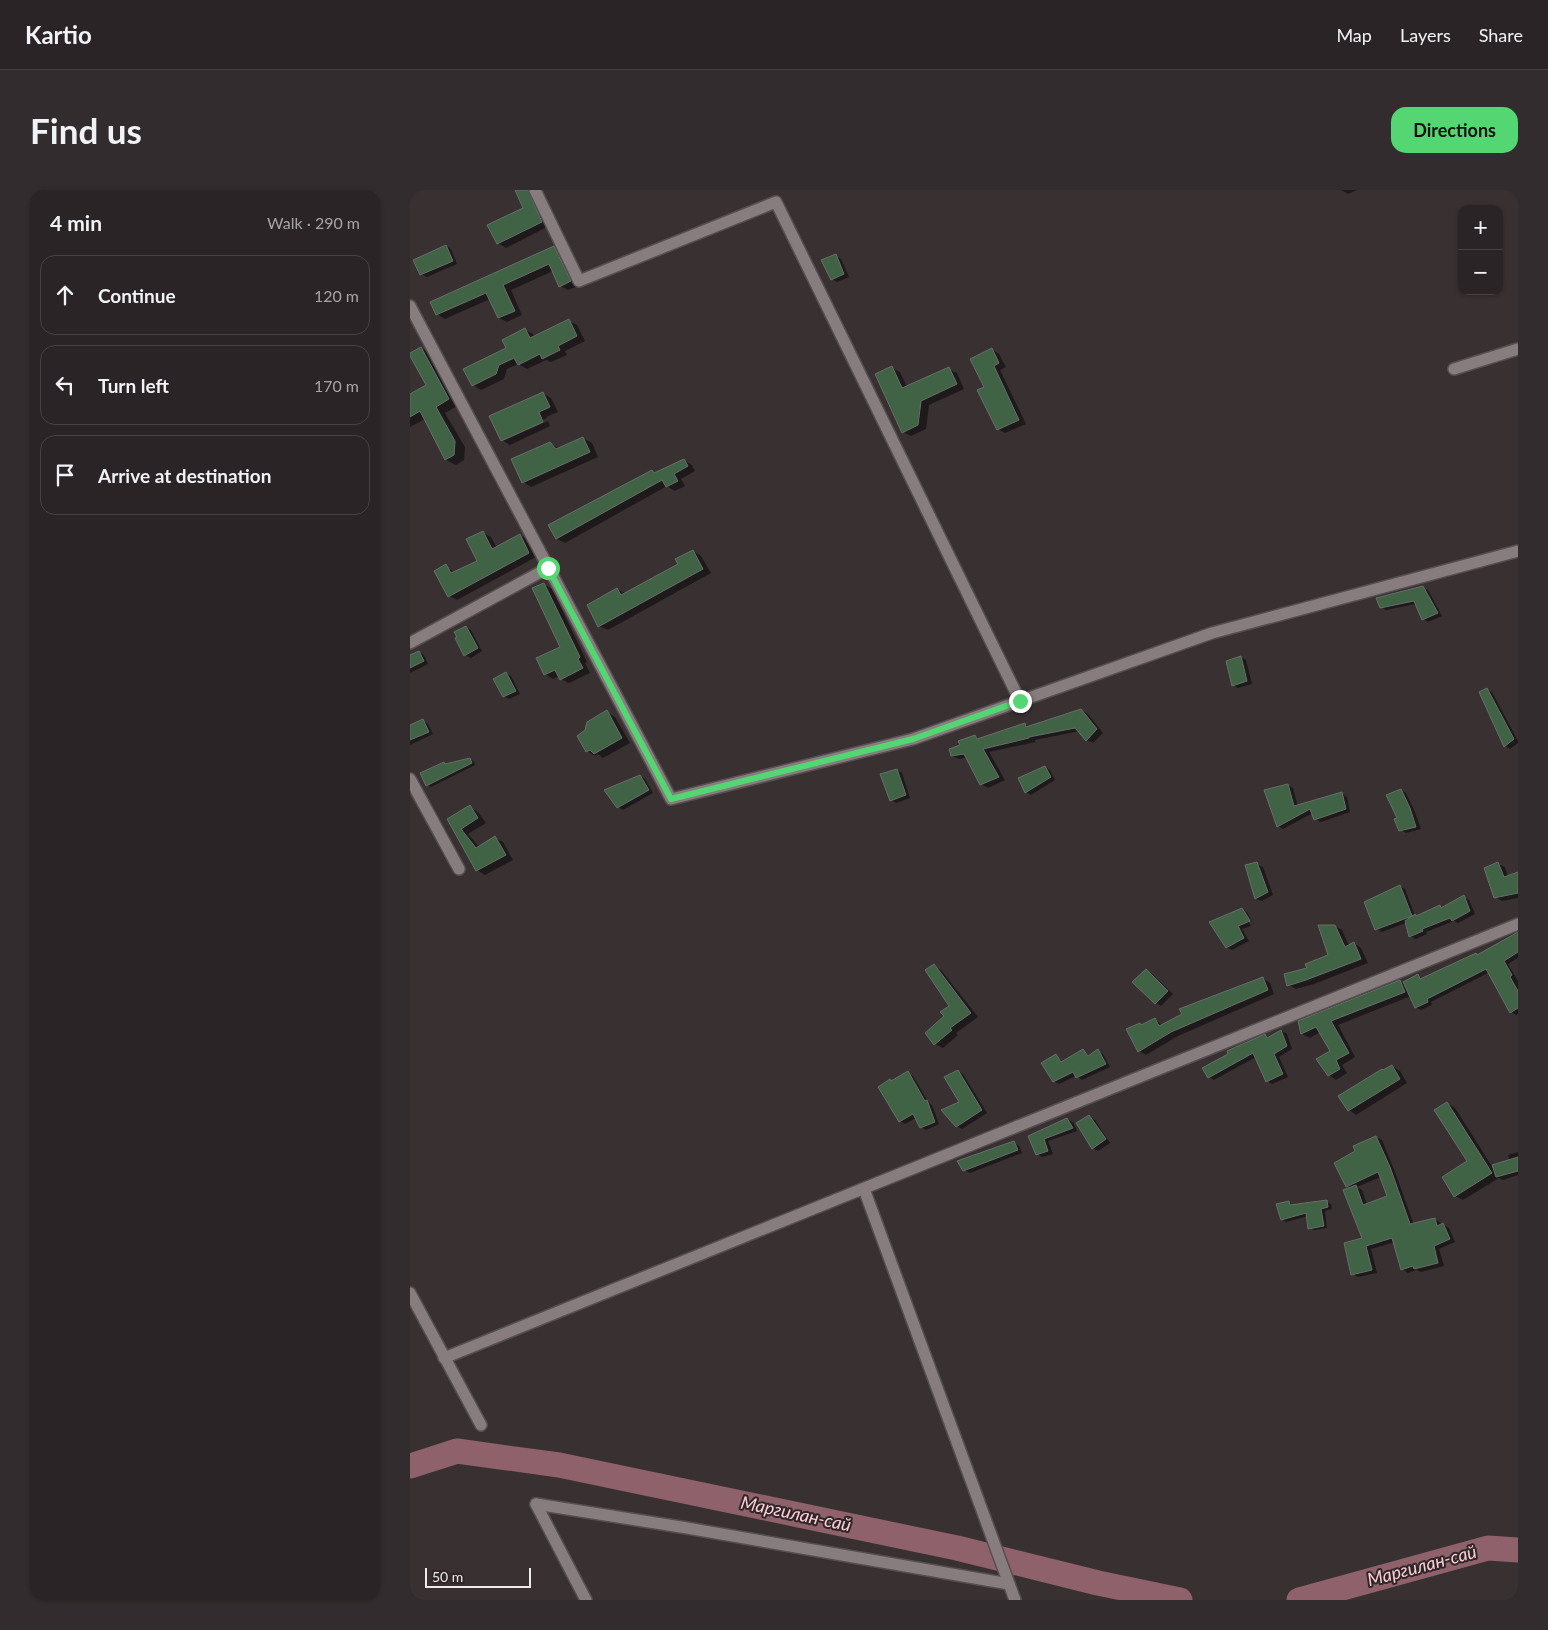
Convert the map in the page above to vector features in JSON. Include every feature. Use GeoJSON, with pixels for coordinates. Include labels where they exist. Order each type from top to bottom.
{"type":"FeatureCollection","features":[{"type":"Feature","properties":{"kind":"street"},"geometry":{"type":"LineString","coordinates":[[534,190],[579,281],[776,202],[1020,701]]}},
{"type":"Feature","properties":{"kind":"street"},"geometry":{"type":"LineString","coordinates":[[410,306],[671,799],[913,739],[1212,633],[1518,551]]}},
{"type":"Feature","properties":{"kind":"street"},"geometry":{"type":"LineString","coordinates":[[1454,369],[1518,349]]}},
{"type":"Feature","properties":{"kind":"street"},"geometry":{"type":"LineString","coordinates":[[410,643],[548,568]]}},
{"type":"Feature","properties":{"kind":"street"},"geometry":{"type":"LineString","coordinates":[[410,779],[459,869]]}},
{"type":"Feature","properties":{"kind":"street"},"geometry":{"type":"LineString","coordinates":[[444,1358],[1518,924]]}},
{"type":"Feature","properties":{"kind":"street"},"geometry":{"type":"LineString","coordinates":[[864,1189],[1015,1600]]}},
{"type":"Feature","properties":{"kind":"street"},"geometry":{"type":"LineString","coordinates":[[410,1293],[481,1426]]}},
{"type":"Feature","properties":{"kind":"street"},"geometry":{"type":"LineString","coordinates":[[586,1600],[536,1504],[1009,1584]]}},
{"type":"Feature","properties":{"kind":"building"},"geometry":{"type":"Polygon","coordinates":[[[515,190],[528,190],[542,222],[497,244],[487,225],[523,208],[515,190]]]}},
{"type":"Feature","properties":{"kind":"building"},"geometry":{"type":"Polygon","coordinates":[[[446,245],[453,261],[420,275],[413,260],[446,245]]]}},
{"type":"Feature","properties":{"kind":"building"},"geometry":{"type":"Polygon","coordinates":[[[554,246],[571,281],[559,287],[549,264],[503,285],[515,311],[498,318],[486,293],[436,315],[430,302],[554,246]]]}},
{"type":"Feature","properties":{"kind":"building"},"geometry":{"type":"Polygon","coordinates":[[[836,254],[844,274],[831,280],[821,260],[836,254]]]}},
{"type":"Feature","properties":{"kind":"building"},"geometry":{"type":"Polygon","coordinates":[[[569,319],[577,336],[558,346],[560,350],[542,359],[540,354],[518,365],[514,358],[499,365],[496,374],[472,386],[463,369],[506,348],[502,340],[525,328],[530,338],[569,319]]]}},
{"type":"Feature","properties":{"kind":"building"},"geometry":{"type":"Polygon","coordinates":[[[421,347],[449,399],[436,407],[455,441],[454,455],[445,460],[420,411],[410,417],[410,394],[426,385],[410,356],[410,353],[421,347]]]}},
{"type":"Feature","properties":{"kind":"building"},"geometry":{"type":"Polygon","coordinates":[[[992,348],[999,363],[994,366],[1019,420],[997,430],[977,390],[984,387],[970,359],[992,348]]]}},
{"type":"Feature","properties":{"kind":"building"},"geometry":{"type":"Polygon","coordinates":[[[892,366],[902,388],[949,367],[957,384],[921,401],[918,425],[902,433],[875,374],[892,366]]]}},
{"type":"Feature","properties":{"kind":"building"},"geometry":{"type":"Polygon","coordinates":[[[543,392],[550,407],[539,412],[543,422],[501,441],[489,416],[543,392]]]}},
{"type":"Feature","properties":{"kind":"building"},"geometry":{"type":"Polygon","coordinates":[[[583,437],[590,452],[522,483],[511,459],[550,442],[556,449],[583,437]]]}},
{"type":"Feature","properties":{"kind":"building"},"geometry":{"type":"Polygon","coordinates":[[[684,459],[688,466],[674,474],[678,481],[666,487],[662,480],[556,539],[548,525],[652,470],[654,473],[684,459]]]}},
{"type":"Feature","properties":{"kind":"building"},"geometry":{"type":"Polygon","coordinates":[[[483,531],[492,549],[520,534],[529,553],[448,597],[434,571],[446,564],[451,573],[477,561],[466,539],[483,531]]]}},
{"type":"Feature","properties":{"kind":"building"},"geometry":{"type":"Polygon","coordinates":[[[693,550],[703,569],[598,627],[587,605],[617,588],[621,595],[678,564],[675,559],[693,550]]]}},
{"type":"Feature","properties":{"kind":"building"},"geometry":{"type":"Polygon","coordinates":[[[544,583],[580,657],[578,659],[583,668],[560,680],[555,670],[544,675],[536,658],[560,647],[532,588],[544,583]]]}},
{"type":"Feature","properties":{"kind":"building"},"geometry":{"type":"Polygon","coordinates":[[[1423,586],[1438,613],[1422,620],[1414,601],[1380,608],[1376,598],[1423,586]]]}},
{"type":"Feature","properties":{"kind":"building"},"geometry":{"type":"Polygon","coordinates":[[[466,626],[478,648],[464,656],[454,632],[466,626]]]}},
{"type":"Feature","properties":{"kind":"building"},"geometry":{"type":"Polygon","coordinates":[[[419,651],[424,661],[410,668],[410,655],[419,651]]]}},
{"type":"Feature","properties":{"kind":"building"},"geometry":{"type":"Polygon","coordinates":[[[1241,656],[1247,681],[1232,686],[1226,661],[1241,656]]]}},
{"type":"Feature","properties":{"kind":"building"},"geometry":{"type":"Polygon","coordinates":[[[506,672],[516,691],[503,697],[493,679],[506,672]]]}},
{"type":"Feature","properties":{"kind":"building"},"geometry":{"type":"Polygon","coordinates":[[[1487,688],[1514,739],[1504,747],[1479,692],[1487,688]]]}},
{"type":"Feature","properties":{"kind":"building"},"geometry":{"type":"Polygon","coordinates":[[[1081,709],[1097,729],[1086,741],[1075,728],[983,749],[999,777],[980,785],[964,754],[951,756],[949,749],[960,745],[958,741],[975,735],[977,739],[1025,723],[1026,727],[1081,709]]]}},
{"type":"Feature","properties":{"kind":"building"},"geometry":{"type":"Polygon","coordinates":[[[607,710],[622,738],[594,754],[590,750],[586,752],[577,736],[585,730],[587,722],[607,710]]]}},
{"type":"Feature","properties":{"kind":"building"},"geometry":{"type":"Polygon","coordinates":[[[423,719],[429,732],[410,740],[410,725],[423,719]]]}},
{"type":"Feature","properties":{"kind":"building"},"geometry":{"type":"Polygon","coordinates":[[[470,758],[472,763],[426,786],[420,773],[444,762],[445,764],[470,758]]]}},
{"type":"Feature","properties":{"kind":"building"},"geometry":{"type":"Polygon","coordinates":[[[1045,766],[1051,777],[1025,793],[1018,778],[1045,766]]]}},
{"type":"Feature","properties":{"kind":"building"},"geometry":{"type":"Polygon","coordinates":[[[897,769],[906,795],[890,801],[880,774],[897,769]]]}},
{"type":"Feature","properties":{"kind":"building"},"geometry":{"type":"Polygon","coordinates":[[[640,775],[649,790],[617,808],[604,790],[640,775]]]}},
{"type":"Feature","properties":{"kind":"building"},"geometry":{"type":"Polygon","coordinates":[[[1288,784],[1294,806],[1342,792],[1346,809],[1314,820],[1310,809],[1277,827],[1264,790],[1288,784]]]}},
{"type":"Feature","properties":{"kind":"building"},"geometry":{"type":"Polygon","coordinates":[[[1401,789],[1416,827],[1399,831],[1394,819],[1397,818],[1386,795],[1401,789]]]}},
{"type":"Feature","properties":{"kind":"building"},"geometry":{"type":"Polygon","coordinates":[[[470,805],[478,818],[461,829],[476,848],[495,836],[506,855],[476,871],[447,819],[470,805]]]}},
{"type":"Feature","properties":{"kind":"building"},"geometry":{"type":"Polygon","coordinates":[[[1257,862],[1268,892],[1255,899],[1245,865],[1257,862]]]}},
{"type":"Feature","properties":{"kind":"building"},"geometry":{"type":"Polygon","coordinates":[[[1498,862],[1504,877],[1518,872],[1518,893],[1494,898],[1484,868],[1498,862]]]}},
{"type":"Feature","properties":{"kind":"building"},"geometry":{"type":"Polygon","coordinates":[[[1400,885],[1412,916],[1375,930],[1364,902],[1400,885]]]}},
{"type":"Feature","properties":{"kind":"building"},"geometry":{"type":"Polygon","coordinates":[[[1464,895],[1470,911],[1452,921],[1450,918],[1422,929],[1423,931],[1409,937],[1405,921],[1415,914],[1416,916],[1440,905],[1441,908],[1464,895]]]}},
{"type":"Feature","properties":{"kind":"building"},"geometry":{"type":"Polygon","coordinates":[[[1242,908],[1250,921],[1238,926],[1244,938],[1226,948],[1209,922],[1242,908]]]}},
{"type":"Feature","properties":{"kind":"building"},"geometry":{"type":"Polygon","coordinates":[[[1318,925],[1335,925],[1345,947],[1354,942],[1361,959],[1287,986],[1284,974],[1307,968],[1305,964],[1328,955],[1318,925]]]}},
{"type":"Feature","properties":{"kind":"building"},"geometry":{"type":"Polygon","coordinates":[[[1518,932],[1518,952],[1504,961],[1518,991],[1518,1008],[1510,1013],[1486,969],[1427,999],[1428,1002],[1415,1008],[1403,982],[1418,974],[1420,979],[1476,953],[1477,955],[1518,932]]]}},
{"type":"Feature","properties":{"kind":"building"},"geometry":{"type":"Polygon","coordinates":[[[934,964],[971,1013],[950,1028],[952,1030],[934,1045],[925,1033],[944,1016],[940,1012],[949,1006],[925,970],[934,964]]]}},
{"type":"Feature","properties":{"kind":"building"},"geometry":{"type":"Polygon","coordinates":[[[1146,969],[1168,991],[1155,1004],[1132,982],[1146,969]]]}},
{"type":"Feature","properties":{"kind":"building"},"geometry":{"type":"Polygon","coordinates":[[[1263,977],[1268,990],[1171,1032],[1138,1052],[1126,1029],[1140,1023],[1141,1025],[1155,1018],[1159,1026],[1182,1014],[1179,1009],[1263,977]]]}},
{"type":"Feature","properties":{"kind":"building"},"geometry":{"type":"Polygon","coordinates":[[[1400,980],[1405,992],[1331,1021],[1349,1053],[1336,1060],[1340,1069],[1328,1076],[1316,1059],[1330,1051],[1316,1027],[1301,1034],[1298,1021],[1400,980]]]}},
{"type":"Feature","properties":{"kind":"building"},"geometry":{"type":"Polygon","coordinates":[[[1281,1030],[1287,1046],[1274,1054],[1283,1074],[1266,1082],[1253,1053],[1208,1078],[1202,1068],[1228,1054],[1227,1051],[1265,1034],[1267,1038],[1281,1030]]]}},
{"type":"Feature","properties":{"kind":"building"},"geometry":{"type":"Polygon","coordinates":[[[1083,1049],[1088,1056],[1098,1049],[1106,1064],[1076,1078],[1073,1072],[1053,1082],[1041,1063],[1056,1054],[1061,1062],[1083,1049]]]}},
{"type":"Feature","properties":{"kind":"building"},"geometry":{"type":"Polygon","coordinates":[[[1392,1065],[1400,1079],[1348,1111],[1338,1096],[1382,1069],[1392,1065]]]}},
{"type":"Feature","properties":{"kind":"building"},"geometry":{"type":"Polygon","coordinates":[[[958,1070],[982,1110],[956,1127],[941,1110],[959,1102],[944,1077],[958,1070]]]}},
{"type":"Feature","properties":{"kind":"building"},"geometry":{"type":"Polygon","coordinates":[[[908,1071],[925,1101],[927,1100],[935,1122],[920,1128],[913,1114],[899,1122],[878,1087],[908,1071]]]}},
{"type":"Feature","properties":{"kind":"building"},"geometry":{"type":"Polygon","coordinates":[[[1447,1102],[1492,1173],[1454,1197],[1442,1177],[1467,1161],[1434,1110],[1447,1102]]]}},
{"type":"Feature","properties":{"kind":"building"},"geometry":{"type":"Polygon","coordinates":[[[1089,1115],[1106,1139],[1092,1149],[1076,1123],[1089,1115]]]}},
{"type":"Feature","properties":{"kind":"building"},"geometry":{"type":"Polygon","coordinates":[[[1067,1118],[1073,1128],[1044,1139],[1048,1151],[1036,1155],[1028,1136],[1067,1118]]]}},
{"type":"Feature","properties":{"kind":"building"},"geometry":{"type":"Polygon","coordinates":[[[1376,1136],[1390,1167],[1410,1224],[1435,1218],[1437,1226],[1443,1223],[1450,1239],[1434,1246],[1438,1263],[1414,1269],[1413,1266],[1401,1270],[1392,1238],[1366,1246],[1372,1270],[1351,1275],[1344,1243],[1362,1238],[1343,1190],[1356,1185],[1363,1205],[1387,1196],[1378,1172],[1346,1187],[1334,1163],[1355,1151],[1353,1146],[1376,1136]]]}},
{"type":"Feature","properties":{"kind":"building"},"geometry":{"type":"Polygon","coordinates":[[[1014,1141],[1018,1150],[963,1171],[957,1161],[1014,1141]]]}},
{"type":"Feature","properties":{"kind":"building"},"geometry":{"type":"Polygon","coordinates":[[[1518,1157],[1518,1171],[1496,1177],[1492,1165],[1518,1157]]]}},
{"type":"Feature","properties":{"kind":"building"},"geometry":{"type":"Polygon","coordinates":[[[1327,1200],[1328,1207],[1321,1209],[1324,1226],[1308,1229],[1306,1213],[1281,1220],[1276,1204],[1289,1201],[1290,1205],[1327,1200]]]}},
{"type":"Feature","properties":{"kind":"waterway","name":"Маргилан-сай"},"geometry":{"type":"LineString","coordinates":[[410,1466],[457,1451],[559,1465],[957,1548],[1098,1583],[1180,1600]]}},
{"type":"Feature","properties":{"kind":"waterway","name":"Маргилан-сай"},"geometry":{"type":"LineString","coordinates":[[1299,1600],[1488,1548],[1518,1550]]}},
{"type":"Feature","properties":{"kind":"route"},"geometry":{"type":"LineString","coordinates":[[548,568],[671,799],[913,739],[1020,701]]}}]}
